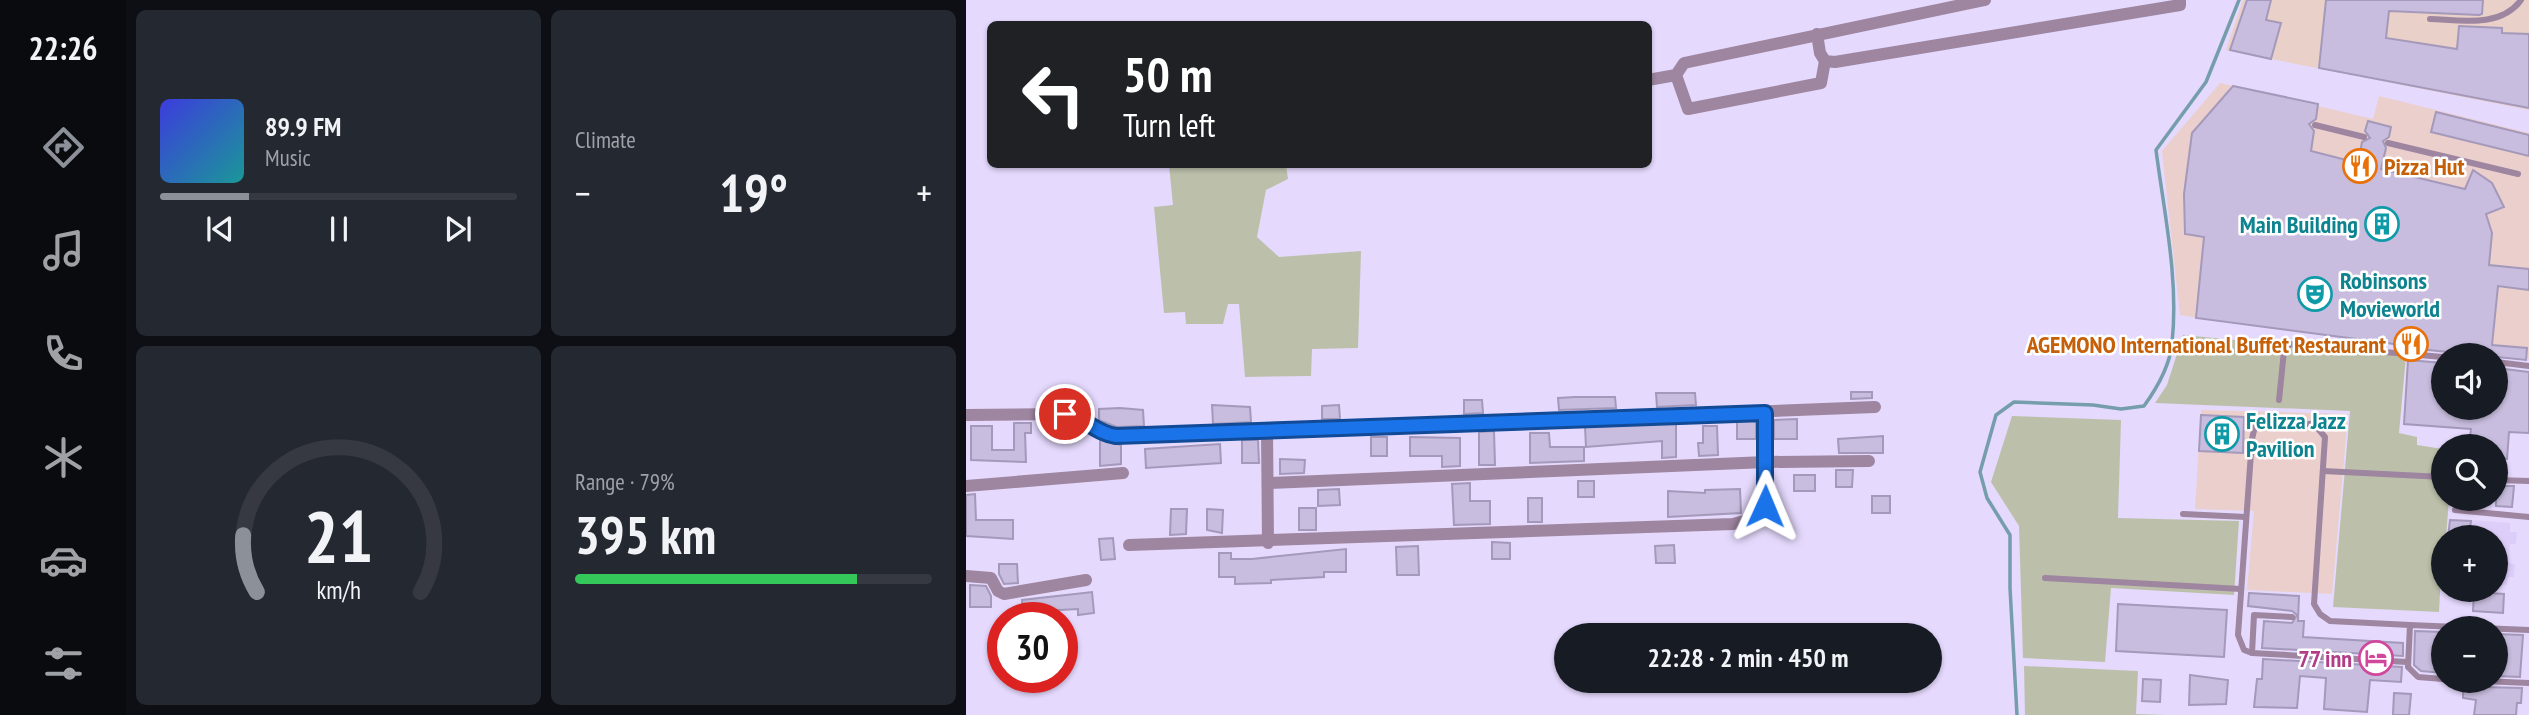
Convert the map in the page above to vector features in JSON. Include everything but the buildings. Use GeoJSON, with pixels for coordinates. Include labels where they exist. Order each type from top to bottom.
{"type":"FeatureCollection","features":[{"type":"Feature","properties":{"kind":"street"},"geometry":{"type":"LineString","coordinates":[[1652,79],[1676,75],[1684,63],[1984,0]]}},
{"type":"Feature","properties":{"kind":"street"},"geometry":{"type":"LineString","coordinates":[[1825,61],[1835,62],[2180,5],[2180,0]]}},
{"type":"Feature","properties":{"kind":"street"},"geometry":{"type":"LineString","coordinates":[[1676,75],[1688,109],[1821,83],[1825,61],[1820,53],[1817,34]]}},
{"type":"Feature","properties":{"kind":"street"},"geometry":{"type":"LineString","coordinates":[[966,415],[1065,414],[1078,416],[1100,434],[1116,436],[1875,407]]}},
{"type":"Feature","properties":{"kind":"street"},"geometry":{"type":"LineString","coordinates":[[1129,545],[1268,543],[1733,524],[1759,517],[1765,506],[1765,413]]}},
{"type":"Feature","properties":{"kind":"street"},"geometry":{"type":"LineString","coordinates":[[1268,429],[1268,543]]}},
{"type":"Feature","properties":{"kind":"street"},"geometry":{"type":"LineString","coordinates":[[1269,483],[1766,462],[1869,461]]}},
{"type":"Feature","properties":{"kind":"street"},"geometry":{"type":"LineString","coordinates":[[966,486],[1123,473]]}},
{"type":"Feature","properties":{"kind":"street"},"geometry":{"type":"LineString","coordinates":[[966,576],[991,578],[998,591],[1004,594],[1086,580]]}},
{"type":"Feature","properties":{"kind":"lane"},"geometry":{"type":"LineString","coordinates":[[2430,19],[2494,19],[2513,11],[2521,0]]}},
{"type":"Feature","properties":{"kind":"lane"},"geometry":{"type":"LineString","coordinates":[[2315,125],[2364,137]]}},
{"type":"Feature","properties":{"kind":"lane"},"geometry":{"type":"LineString","coordinates":[[2388,142],[2518,174]]}},
{"type":"Feature","properties":{"kind":"lane"},"geometry":{"type":"LineString","coordinates":[[2279,400],[2284,351],[2290,344],[2431,356]]}},
{"type":"Feature","properties":{"kind":"lane"},"geometry":{"type":"LineString","coordinates":[[2508,363],[2529,366]]}},
{"type":"Feature","properties":{"kind":"lane"},"geometry":{"type":"LineString","coordinates":[[2407,662],[2252,653],[2244,650],[2238,635],[2255,426],[2261,423],[2314,424],[2325,437],[2315,604],[2320,614],[2330,621],[2529,630]]}},
{"type":"Feature","properties":{"kind":"lane"},"geometry":{"type":"LineString","coordinates":[[2323,471],[2431,476]]}},
{"type":"Feature","properties":{"kind":"lane"},"geometry":{"type":"LineString","coordinates":[[2508,480],[2529,481]]}},
{"type":"Feature","properties":{"kind":"lane"},"geometry":{"type":"LineString","coordinates":[[2466,511],[2529,517]]}},
{"type":"Feature","properties":{"kind":"lane"},"geometry":{"type":"LineString","coordinates":[[2183,514],[2246,517]]}},
{"type":"Feature","properties":{"kind":"lane"},"geometry":{"type":"LineString","coordinates":[[2045,579],[2241,589]]}},
{"type":"Feature","properties":{"kind":"lane"},"geometry":{"type":"LineString","coordinates":[[2252,653],[2254,615],[2292,617]]}},
{"type":"Feature","properties":{"kind":"lane"},"geometry":{"type":"LineString","coordinates":[[2410,625],[2407,662],[2418,677],[2431,678]]}},
{"type":"Feature","properties":{"kind":"lane"},"geometry":{"type":"LineString","coordinates":[[2508,682],[2529,683]]}},
{"type":"Feature","properties":{"kind":"shaded area"},"geometry":{"type":"Polygon","coordinates":[[[2243,0],[2529,0],[2529,110],[2226,50],[2243,0]]]}},
{"type":"Feature","properties":{"kind":"shaded area"},"geometry":{"type":"Polygon","coordinates":[[[2220,83],[2373,119],[2379,96],[2529,133],[2529,359],[2508,357],[2508,343],[2431,343],[2431,348],[2180,315],[2162,151],[2220,83]]]}},
{"type":"Feature","properties":{"kind":"shaded area"},"geometry":{"type":"Polygon","coordinates":[[[2201,410],[2348,414],[2332,594],[2247,590],[2254,511],[2195,509],[2201,410]]]}},
{"type":"Feature","properties":{"kind":"shaded area"},"geometry":{"type":"Polygon","coordinates":[[[2472,520],[2510,523],[2510,532],[2517,532],[2516,544],[2510,544],[2509,563],[2515,564],[2514,577],[2508,577],[2508,525],[2472,525],[2472,520]]]}},
{"type":"Feature","properties":{"kind":"green space"},"geometry":{"type":"Polygon","coordinates":[[[1169,168],[1286,168],[1288,179],[1266,190],[1257,237],[1279,257],[1361,251],[1358,348],[1312,349],[1311,376],[1245,377],[1239,304],[1228,304],[1223,324],[1186,324],[1185,312],[1164,313],[1154,207],[1173,205],[1169,168]]]}},
{"type":"Feature","properties":{"kind":"green space"},"geometry":{"type":"Polygon","coordinates":[[[2183,335],[2406,356],[2399,433],[2417,437],[2417,445],[2431,447],[2431,511],[2448,511],[2447,525],[2431,525],[2431,602],[2440,602],[2439,612],[2333,607],[2350,411],[2155,403],[2167,385],[2183,335]]]}},
{"type":"Feature","properties":{"kind":"green space"},"geometry":{"type":"Polygon","coordinates":[[[2012,416],[2121,420],[2118,518],[2239,521],[2234,595],[2111,588],[2105,662],[2023,658],[2019,526],[1991,482],[2012,416]]]}},
{"type":"Feature","properties":{"kind":"green space"},"geometry":{"type":"Polygon","coordinates":[[[2024,666],[2138,671],[2136,714],[2165,715],[2025,715],[2024,666]]]}},
{"type":"Feature","properties":{"kind":"waterway"},"geometry":{"type":"LineString","coordinates":[[2017,715],[2010,535],[1987,498],[1980,472],[1996,415],[2014,402],[2093,405],[2121,409],[2144,406],[2158,384],[2171,352],[2174,295],[2156,150],[2206,82],[2239,0]]}},
{"type":"Feature","properties":{"kind":"place","name":"Pizza Hut"},"geometry":{"type":"Point","coordinates":[2360,166]}},
{"type":"Feature","properties":{"kind":"place","name":"Main Building"},"geometry":{"type":"Point","coordinates":[2382,224]}},
{"type":"Feature","properties":{"kind":"place","name":"Robinsons Movieworld"},"geometry":{"type":"Point","coordinates":[2315,294]}},
{"type":"Feature","properties":{"kind":"place","name":"AGEMONO International Buffet Restaurant"},"geometry":{"type":"Point","coordinates":[2411,344]}},
{"type":"Feature","properties":{"kind":"place","name":"Felizza Jazz Pavilion"},"geometry":{"type":"Point","coordinates":[2222,434]}},
{"type":"Feature","properties":{"kind":"place","name":"77 inn"},"geometry":{"type":"Point","coordinates":[2376,658]}},
{"type":"Feature","properties":{"kind":"route"},"geometry":{"type":"LineString","coordinates":[[1065,414],[1078,416],[1100,434],[1116,436],[1765,413],[1765,506]]}}]}
